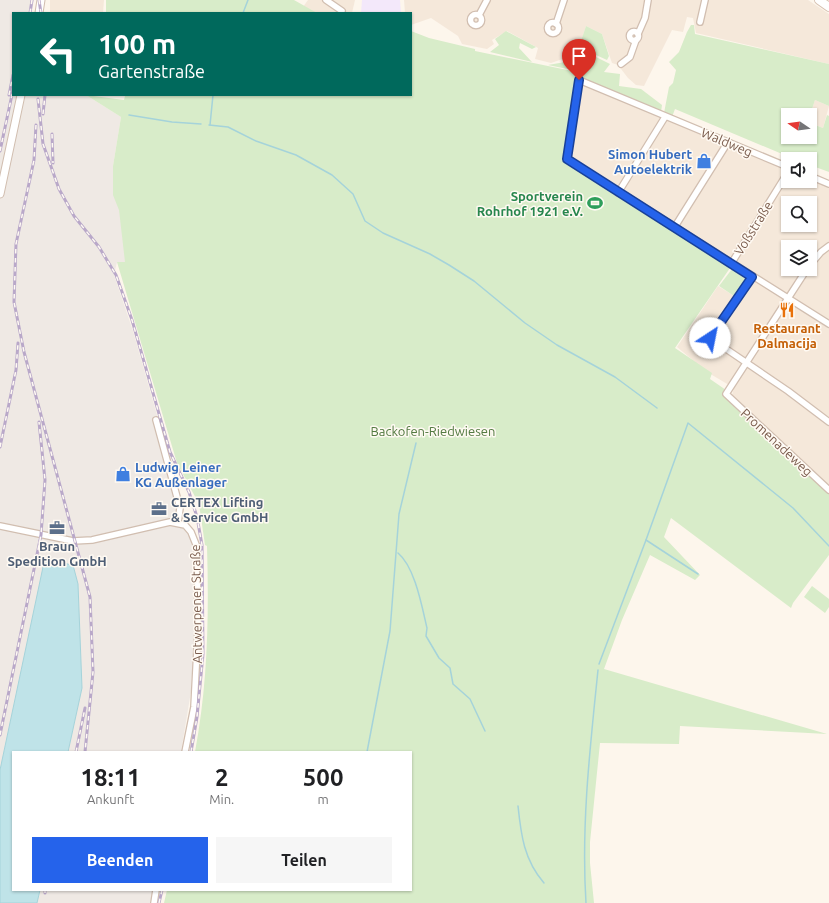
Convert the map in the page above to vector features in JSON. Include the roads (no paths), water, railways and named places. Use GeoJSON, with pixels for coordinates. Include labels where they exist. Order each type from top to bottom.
{"type":"FeatureCollection","features":[{"type":"Feature","properties":{"kind":"main road"},"geometry":{"type":"LineString","coordinates":[[819,0],[829,7]]}},
{"type":"Feature","properties":{"kind":"street"},"geometry":{"type":"LineString","coordinates":[[39,12],[41,0]]}},
{"type":"Feature","properties":{"kind":"street"},"geometry":{"type":"LineString","coordinates":[[326,0],[342,11]]}},
{"type":"Feature","properties":{"kind":"street"},"geometry":{"type":"LineString","coordinates":[[479,15],[487,0]]}},
{"type":"Feature","properties":{"kind":"street"},"geometry":{"type":"LineString","coordinates":[[556,24],[564,0]]}},
{"type":"Feature","properties":{"kind":"street"},"geometry":{"type":"LineString","coordinates":[[621,64],[630,57],[645,18],[648,0]]}},
{"type":"Feature","properties":{"kind":"street"},"geometry":{"type":"LineString","coordinates":[[700,22],[705,0]]}},
{"type":"Feature","properties":{"kind":"street","name":"Waldweg"},"geometry":{"type":"LineString","coordinates":[[618,193],[567,159],[579,80],[781,164]]}},
{"type":"Feature","properties":{"kind":"street"},"geometry":{"type":"LineString","coordinates":[[0,194],[21,96]]}},
{"type":"Feature","properties":{"kind":"street"},"geometry":{"type":"LineString","coordinates":[[665,116],[618,193],[829,324]]}},
{"type":"Feature","properties":{"kind":"street"},"geometry":{"type":"LineString","coordinates":[[674,228],[728,142]]}},
{"type":"Feature","properties":{"kind":"street"},"geometry":{"type":"LineString","coordinates":[[817,179],[829,184]]}},
{"type":"Feature","properties":{"kind":"street","name":"Voßstraße"},"geometry":{"type":"LineString","coordinates":[[731,264],[781,183]]}},
{"type":"Feature","properties":{"kind":"street"},"geometry":{"type":"LineString","coordinates":[[817,257],[829,246]]}},
{"type":"Feature","properties":{"kind":"street"},"geometry":{"type":"LineString","coordinates":[[747,362],[803,276]]}},
{"type":"Feature","properties":{"kind":"street"},"geometry":{"type":"LineString","coordinates":[[752,277],[710,338],[747,362],[829,422]]}},
{"type":"Feature","properties":{"kind":"street","name":"Promenadeweg"},"geometry":{"type":"LineString","coordinates":[[747,362],[726,394],[829,490]]}},
{"type":"Feature","properties":{"kind":"street"},"geometry":{"type":"LineString","coordinates":[[0,526],[76,541],[92,540],[163,523],[178,523],[180,508],[156,420]]}},
{"type":"Feature","properties":{"kind":"street","name":"Antwerpener Straße"},"geometry":{"type":"LineString","coordinates":[[178,523],[185,525],[192,532],[197,547],[196,670],[194,707],[185,751]]}},
{"type":"Feature","properties":{"kind":"street"},"geometry":{"type":"LineString","coordinates":[[154,903],[156,891]]}},
{"type":"Feature","properties":{"kind":"water"},"geometry":{"type":"Polygon","coordinates":[[[46,560],[73,565],[78,584],[82,688],[68,751],[12,751],[12,891],[40,891],[37,903],[0,903],[0,770],[43,567],[46,560]]]}},
{"type":"Feature","properties":{"kind":"waterway"},"geometry":{"type":"LineString","coordinates":[[243,12],[248,0]]}},
{"type":"Feature","properties":{"kind":"waterway"},"geometry":{"type":"LineString","coordinates":[[210,125],[213,96]]}},
{"type":"Feature","properties":{"kind":"waterway"},"geometry":{"type":"LineString","coordinates":[[129,115],[172,122],[201,124]]}},
{"type":"Feature","properties":{"kind":"waterway"},"geometry":{"type":"LineString","coordinates":[[209,125],[228,127],[256,141],[296,155],[332,175],[353,194],[365,221],[383,233],[430,254],[474,281],[525,323],[557,345],[615,377],[657,408]]}},
{"type":"Feature","properties":{"kind":"waterway"},"geometry":{"type":"LineString","coordinates":[[646,540],[688,423],[793,508],[829,546]]}},
{"type":"Feature","properties":{"kind":"waterway"},"geometry":{"type":"LineString","coordinates":[[367,751],[390,631],[399,514],[416,443]]}},
{"type":"Feature","properties":{"kind":"waterway"},"geometry":{"type":"LineString","coordinates":[[599,664],[646,540],[698,574]]}},
{"type":"Feature","properties":{"kind":"waterway"},"geometry":{"type":"LineString","coordinates":[[398,553],[404,559],[409,568],[417,588],[427,628],[426,636],[439,658],[450,668],[453,684],[470,699],[485,731]]}},
{"type":"Feature","properties":{"kind":"waterway"},"geometry":{"type":"LineString","coordinates":[[586,903],[585,816],[598,670]]}},
{"type":"Feature","properties":{"kind":"waterway"},"geometry":{"type":"LineString","coordinates":[[518,806],[522,837],[528,856],[537,874],[544,883]]}},
{"type":"Feature","properties":{"kind":"railway"},"geometry":{"type":"LineString","coordinates":[[30,12],[32,0]]}},
{"type":"Feature","properties":{"kind":"railway"},"geometry":{"type":"LineString","coordinates":[[39,0],[41,12]]}},
{"type":"Feature","properties":{"kind":"railway"},"geometry":{"type":"LineString","coordinates":[[9,95],[12,80]]}},
{"type":"Feature","properties":{"kind":"railway"},"geometry":{"type":"LineString","coordinates":[[0,151],[12,95]]}},
{"type":"Feature","properties":{"kind":"railway"},"geometry":{"type":"LineString","coordinates":[[43,114],[45,96]]}},
{"type":"Feature","properties":{"kind":"railway"},"geometry":{"type":"LineString","coordinates":[[38,99],[43,144],[59,189],[74,216],[99,247],[116,275],[132,320],[170,452],[189,492],[197,517],[202,545],[203,654],[197,717],[191,751]]}},
{"type":"Feature","properties":{"kind":"railway"},"geometry":{"type":"LineString","coordinates":[[36,125],[34,160],[16,244],[14,302],[24,352],[90,597],[93,672],[85,751]]}},
{"type":"Feature","properties":{"kind":"railway"},"geometry":{"type":"LineString","coordinates":[[52,134],[53,163]]}},
{"type":"Feature","properties":{"kind":"railway"},"geometry":{"type":"LineString","coordinates":[[0,447],[16,370],[18,343]]}},
{"type":"Feature","properties":{"kind":"railway"},"geometry":{"type":"LineString","coordinates":[[0,735],[41,535],[45,480],[39,422]]}},
{"type":"Feature","properties":{"kind":"railway"},"geometry":{"type":"LineString","coordinates":[[76,751],[85,708]]}},
{"type":"Feature","properties":{"kind":"railway"},"geometry":{"type":"LineString","coordinates":[[159,903],[162,891]]}},
{"type":"Feature","properties":{"kind":"place","name":"Simon Hubert Autoelektrik"},"geometry":{"type":"Point","coordinates":[704,161]}},
{"type":"Feature","properties":{"kind":"place","name":"Sportverein Rohrhof 1921 e.V."},"geometry":{"type":"Point","coordinates":[595,203]}},
{"type":"Feature","properties":{"kind":"place","name":"Restaurant Dalmacija"},"geometry":{"type":"Point","coordinates":[787,310]}},
{"type":"Feature","properties":{"kind":"place","name":"Ludwig Leiner KG Außenlager"},"geometry":{"type":"Point","coordinates":[123,474]}},
{"type":"Feature","properties":{"kind":"place","name":"CERTEX Lifting & Service GmbH"},"geometry":{"type":"Point","coordinates":[159,509]}},
{"type":"Feature","properties":{"kind":"place","name":"Braun Spedition GmbH"},"geometry":{"type":"Point","coordinates":[57,528]}},
{"type":"Feature","properties":{"kind":"park label","name":"Backofen-Riedwiesen"},"geometry":{"type":"Point","coordinates":[433,431]}}]}
